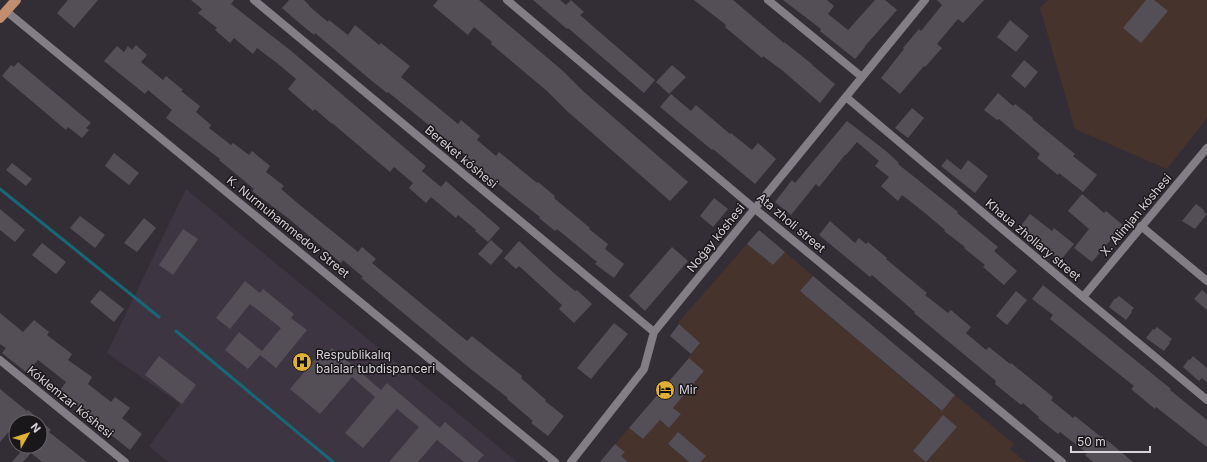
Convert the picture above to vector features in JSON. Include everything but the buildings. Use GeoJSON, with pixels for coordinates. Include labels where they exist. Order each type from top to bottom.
{"type":"FeatureCollection","features":[{"type":"Feature","properties":{"kind":"main road"},"geometry":{"type":"LineString","coordinates":[[3,15],[16,0]]}},
{"type":"Feature","properties":{"kind":"street","name":"Bereket kóshesi"},"geometry":{"type":"LineString","coordinates":[[254,0],[654,332]]}},
{"type":"Feature","properties":{"kind":"street","name":"Ata zholi street"},"geometry":{"type":"LineString","coordinates":[[507,0],[755,209],[1062,462]]}},
{"type":"Feature","properties":{"kind":"street"},"geometry":{"type":"LineString","coordinates":[[768,0],[862,77]]}},
{"type":"Feature","properties":{"kind":"street","name":"Noǵay kóshesi"},"geometry":{"type":"LineString","coordinates":[[571,462],[644,369],[654,332],[926,0]]}},
{"type":"Feature","properties":{"kind":"street","name":"K. Nurmuhammedov Street"},"geometry":{"type":"LineString","coordinates":[[3,15],[555,462]]}},
{"type":"Feature","properties":{"kind":"street","name":"Khaua zhollary street"},"geometry":{"type":"LineString","coordinates":[[846,97],[1082,297],[1207,400]]}},
{"type":"Feature","properties":{"kind":"street","name":"X. Alimjan kóshesi"},"geometry":{"type":"LineString","coordinates":[[1082,297],[1207,148]]}},
{"type":"Feature","properties":{"kind":"street"},"geometry":{"type":"LineString","coordinates":[[1142,226],[1207,282]]}},
{"type":"Feature","properties":{"kind":"street","name":"Kóklemzar kóshesi"},"geometry":{"type":"LineString","coordinates":[[0,360],[126,462]]}},
{"type":"Feature","properties":{"kind":"shaded area"},"geometry":{"type":"Polygon","coordinates":[[[1048,0],[1207,0],[1207,118],[1167,169],[1075,129],[1040,8],[1048,0]]]}},
{"type":"Feature","properties":{"kind":"shaded area","name":"Respublikalıq balalar tubdispanceri"},"geometry":{"type":"Polygon","coordinates":[[[186,189],[517,462],[168,462],[149,446],[180,404],[107,353],[186,189]]]}},
{"type":"Feature","properties":{"kind":"shaded area"},"geometry":{"type":"Polygon","coordinates":[[[747,244],[773,265],[785,252],[813,276],[800,291],[941,411],[955,395],[1014,444],[1010,449],[1026,462],[701,462],[673,438],[668,444],[689,462],[628,462],[621,456],[625,452],[615,444],[629,428],[643,439],[660,420],[669,428],[681,414],[673,408],[704,371],[688,358],[700,343],[678,323],[747,244]]]}},
{"type":"Feature","properties":{"kind":"waterway"},"geometry":{"type":"LineString","coordinates":[[0,189],[159,317]]}},
{"type":"Feature","properties":{"kind":"waterway"},"geometry":{"type":"LineString","coordinates":[[176,331],[333,462]]}},
{"type":"Feature","properties":{"kind":"place","name":"Respublikalıq balalar tubdispanceri"},"geometry":{"type":"Point","coordinates":[302,362]}},
{"type":"Feature","properties":{"kind":"place","name":"Mir"},"geometry":{"type":"Point","coordinates":[665,390]}}]}
